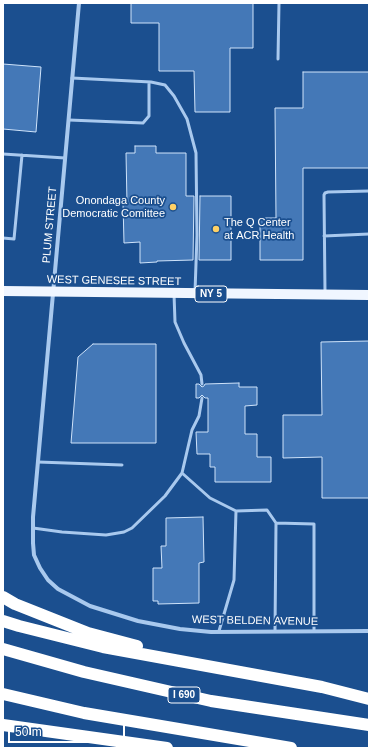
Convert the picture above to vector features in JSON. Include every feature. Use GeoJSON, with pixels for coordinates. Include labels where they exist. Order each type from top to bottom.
{"type":"FeatureCollection","features":[{"type":"Feature","properties":{"kind":"highway"},"geometry":{"type":"LineString","coordinates":[[3,598],[88,633],[148,649],[165,658]]}},
{"type":"Feature","properties":{"kind":"highway"},"geometry":{"type":"LineString","coordinates":[[3,621],[103,647],[322,688],[369,699]]}},
{"type":"Feature","properties":{"kind":"highway","name":"I 690"},"geometry":{"type":"LineString","coordinates":[[3,649],[84,672],[211,701],[369,725]]}},
{"type":"Feature","properties":{"kind":"highway"},"geometry":{"type":"LineString","coordinates":[[3,694],[84,713],[291,748]]}},
{"type":"Feature","properties":{"kind":"highway"},"geometry":{"type":"LineString","coordinates":[[3,725],[167,748]]}},
{"type":"Feature","properties":{"kind":"main road","name":"WEST GENESEE STREET"},"geometry":{"type":"LineString","coordinates":[[3,291],[369,295]]}},
{"type":"Feature","properties":{"kind":"street","name":"PLUM STREET"},"geometry":{"type":"LineString","coordinates":[[33,543],[38,462],[79,3]]}},
{"type":"Feature","properties":{"kind":"street","name":"WEST BELDEN AVENUE"},"geometry":{"type":"LineString","coordinates":[[33,543],[34,555],[40,568],[48,580],[58,589],[90,606],[138,621],[180,629],[211,632],[369,630]]}},
{"type":"Feature","properties":{"kind":"lane"},"geometry":{"type":"LineString","coordinates":[[278,59],[279,3]]}},
{"type":"Feature","properties":{"kind":"lane"},"geometry":{"type":"LineString","coordinates":[[72,78],[149,82],[165,85],[174,96],[187,119],[196,153],[197,235],[195,294]]}},
{"type":"Feature","properties":{"kind":"lane"},"geometry":{"type":"LineString","coordinates":[[69,120],[143,123],[149,116],[149,82]]}},
{"type":"Feature","properties":{"kind":"lane"},"geometry":{"type":"LineString","coordinates":[[3,154],[65,158]]}},
{"type":"Feature","properties":{"kind":"lane"},"geometry":{"type":"LineString","coordinates":[[3,238],[14,239],[22,155]]}},
{"type":"Feature","properties":{"kind":"lane"},"geometry":{"type":"LineString","coordinates":[[325,295],[324,195],[325,193],[369,191]]}},
{"type":"Feature","properties":{"kind":"lane"},"geometry":{"type":"LineString","coordinates":[[324,236],[369,234]]}},
{"type":"Feature","properties":{"kind":"lane"},"geometry":{"type":"LineString","coordinates":[[174,294],[175,322],[201,375],[202,384]]}},
{"type":"Feature","properties":{"kind":"lane"},"geometry":{"type":"LineString","coordinates":[[33,528],[62,532],[106,535],[124,532],[132,528],[165,496],[182,472],[192,430],[199,416],[202,398]]}},
{"type":"Feature","properties":{"kind":"lane"},"geometry":{"type":"LineString","coordinates":[[38,462],[122,465]]}},
{"type":"Feature","properties":{"kind":"lane"},"geometry":{"type":"LineString","coordinates":[[182,472],[210,498],[236,511],[267,510],[276,523],[275,631]]}},
{"type":"Feature","properties":{"kind":"lane"},"geometry":{"type":"LineString","coordinates":[[220,631],[234,580],[236,511]]}},
{"type":"Feature","properties":{"kind":"lane"},"geometry":{"type":"LineString","coordinates":[[276,523],[314,524],[314,631]]}},
{"type":"Feature","properties":{"kind":"building"},"geometry":{"type":"Polygon","coordinates":[[[131,3],[253,3],[253,48],[230,48],[230,112],[195,112],[194,71],[159,71],[159,23],[131,23],[131,3]]]}},
{"type":"Feature","properties":{"kind":"building"},"geometry":{"type":"Polygon","coordinates":[[[3,64],[41,67],[36,132],[3,129],[3,64]]]}},
{"type":"Feature","properties":{"kind":"building"},"geometry":{"type":"Polygon","coordinates":[[[303,72],[369,72],[369,168],[303,168],[303,260],[260,260],[260,218],[276,218],[275,108],[303,108],[303,72]]]}},
{"type":"Feature","properties":{"kind":"building"},"geometry":{"type":"Polygon","coordinates":[[[135,146],[156,146],[156,153],[186,153],[186,196],[194,196],[193,260],[140,263],[140,242],[124,243],[123,203],[127,203],[126,153],[135,153],[135,146]]]}},
{"type":"Feature","properties":{"kind":"building"},"geometry":{"type":"Polygon","coordinates":[[[200,196],[231,196],[231,260],[199,260],[200,196]]]}},
{"type":"Feature","properties":{"kind":"building"},"geometry":{"type":"Polygon","coordinates":[[[369,341],[369,498],[322,498],[322,457],[283,458],[283,415],[322,415],[321,342],[369,341]]]}},
{"type":"Feature","properties":{"kind":"building"},"geometry":{"type":"Polygon","coordinates":[[[93,344],[156,344],[156,443],[71,443],[78,357],[93,344]]]}},
{"type":"Feature","properties":{"kind":"building"},"geometry":{"type":"Polygon","coordinates":[[[239,383],[239,387],[257,387],[257,405],[245,406],[245,434],[257,434],[257,457],[271,457],[271,482],[215,482],[215,467],[210,467],[210,454],[197,454],[196,432],[208,432],[208,398],[205,398],[202,395],[199,398],[196,398],[196,384],[199,384],[202,387],[205,384],[239,383]]]}},
{"type":"Feature","properties":{"kind":"building"},"geometry":{"type":"Polygon","coordinates":[[[203,517],[204,562],[199,563],[199,603],[158,604],[158,601],[153,601],[153,568],[162,568],[161,546],[166,546],[166,518],[203,517]]]}},
{"type":"Feature","properties":{"kind":"place","name":"Onondaga County Democratic Comittee"},"geometry":{"type":"Point","coordinates":[173,207]}},
{"type":"Feature","properties":{"kind":"place","name":"The Q Center at ACR Health"},"geometry":{"type":"Point","coordinates":[216,229]}}]}
